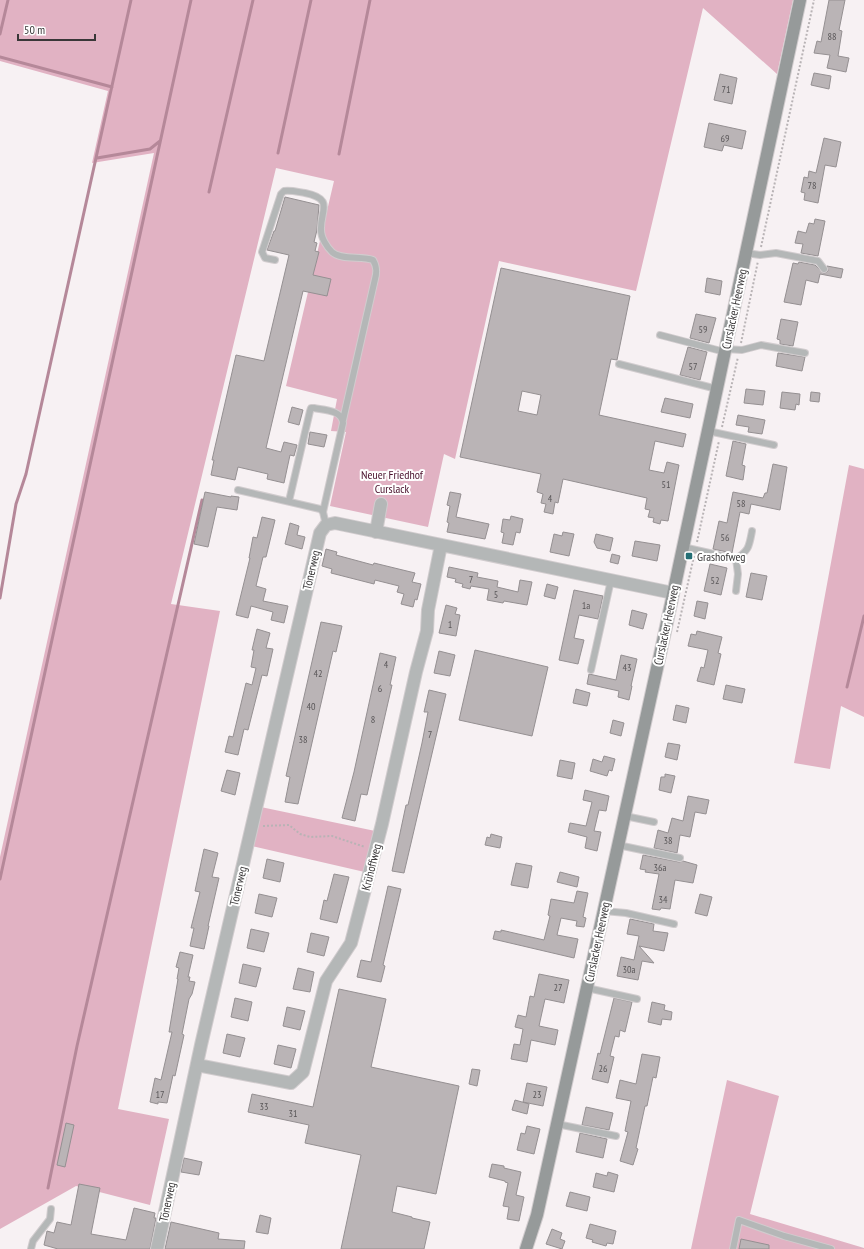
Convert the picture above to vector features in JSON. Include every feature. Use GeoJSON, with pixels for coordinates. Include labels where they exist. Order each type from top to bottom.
{"type":"FeatureCollection","features":[{"type":"Feature","properties":{"kind":"main road","name":"Curslacker Heerweg"},"geometry":{"type":"LineString","coordinates":[[526,1249],[537,1215],[625,816],[800,0]]}},
{"type":"Feature","properties":{"kind":"street"},"geometry":{"type":"LineString","coordinates":[[376,532],[381,504]]}},
{"type":"Feature","properties":{"kind":"street"},"geometry":{"type":"LineString","coordinates":[[326,525],[335,523],[673,593]]}},
{"type":"Feature","properties":{"kind":"street","name":"Tönerweg"},"geometry":{"type":"LineString","coordinates":[[157,1249],[197,1065],[320,533],[326,525]]}},
{"type":"Feature","properties":{"kind":"street","name":"Krühoffweg"},"geometry":{"type":"LineString","coordinates":[[197,1065],[291,1083],[303,1072],[326,981],[351,943],[375,852],[416,672],[427,632],[428,610],[441,545]]}},
{"type":"Feature","properties":{"kind":"lane"},"geometry":{"type":"LineString","coordinates":[[275,260],[265,258],[262,252],[281,194],[284,191],[291,191],[312,195],[322,201],[324,210],[320,232],[327,246],[333,253],[351,258],[368,258],[373,260],[376,265],[376,279],[323,512],[326,525]]}},
{"type":"Feature","properties":{"kind":"lane"},"geometry":{"type":"LineString","coordinates":[[746,253],[760,255],[776,253],[818,261],[824,269]]}},
{"type":"Feature","properties":{"kind":"lane"},"geometry":{"type":"LineString","coordinates":[[660,335],[725,350],[742,350],[761,345],[805,353]]}},
{"type":"Feature","properties":{"kind":"lane"},"geometry":{"type":"LineString","coordinates":[[619,364],[717,389]]}},
{"type":"Feature","properties":{"kind":"lane"},"geometry":{"type":"LineString","coordinates":[[289,501],[311,408],[332,411],[339,414],[343,420]]}},
{"type":"Feature","properties":{"kind":"lane"},"geometry":{"type":"LineString","coordinates":[[708,431],[774,445]]}},
{"type":"Feature","properties":{"kind":"lane"},"geometry":{"type":"LineString","coordinates":[[238,490],[320,509],[323,512]]}},
{"type":"Feature","properties":{"kind":"lane"},"geometry":{"type":"LineString","coordinates":[[683,547],[736,559],[749,548],[752,531]]}},
{"type":"Feature","properties":{"kind":"lane"},"geometry":{"type":"LineString","coordinates":[[736,559],[738,574],[736,591]]}},
{"type":"Feature","properties":{"kind":"lane"},"geometry":{"type":"LineString","coordinates":[[591,670],[611,580]]}},
{"type":"Feature","properties":{"kind":"lane"},"geometry":{"type":"LineString","coordinates":[[625,816],[654,822]]}},
{"type":"Feature","properties":{"kind":"lane"},"geometry":{"type":"LineString","coordinates":[[618,845],[680,858]]}},
{"type":"Feature","properties":{"kind":"lane"},"geometry":{"type":"LineString","coordinates":[[604,911],[626,913],[674,924]]}},
{"type":"Feature","properties":{"kind":"lane"},"geometry":{"type":"LineString","coordinates":[[587,988],[637,999]]}},
{"type":"Feature","properties":{"kind":"lane"},"geometry":{"type":"LineString","coordinates":[[557,1124],[616,1136]]}},
{"type":"Feature","properties":{"kind":"lane"},"geometry":{"type":"LineString","coordinates":[[31,1249],[33,1241],[50,1219],[51,1209]]}},
{"type":"Feature","properties":{"kind":"lane"},"geometry":{"type":"LineString","coordinates":[[733,1249],[739,1220],[784,1236],[831,1249]]}},
{"type":"Feature","properties":{"kind":"path"},"geometry":{"type":"LineString","coordinates":[[252,826],[289,825],[300,834],[310,837],[332,836],[375,852]]}},
{"type":"Feature","properties":{"kind":"green space","name":"Neuer Friedhof Curslack"},"geometry":{"type":"Polygon","coordinates":[[[0,0],[793,0],[777,74],[703,8],[636,291],[499,261],[455,459],[444,454],[428,527],[330,506],[346,432],[331,431],[337,399],[286,386],[334,181],[276,168],[171,604],[220,611],[118,1109],[169,1119],[150,1205],[76,1186],[0,1229],[0,857],[154,153],[92,163],[108,91],[0,61],[0,0]]]}},
{"type":"Feature","properties":{"kind":"green space"},"geometry":{"type":"Polygon","coordinates":[[[849,465],[864,469],[864,717],[841,706],[830,769],[794,763],[849,465]]]}},
{"type":"Feature","properties":{"kind":"green space"},"geometry":{"type":"Polygon","coordinates":[[[256,806],[380,832],[369,873],[247,845],[256,806]]]}},
{"type":"Feature","properties":{"kind":"green space"},"geometry":{"type":"Polygon","coordinates":[[[727,1080],[779,1096],[750,1214],[864,1249],[691,1249],[727,1080]]]}},
{"type":"Feature","properties":{"kind":"building"},"geometry":{"type":"Polygon","coordinates":[[[829,0],[845,0],[839,30],[842,31],[838,56],[849,58],[846,72],[827,68],[830,55],[814,53],[817,41],[821,42],[829,0]]]}},
{"type":"Feature","properties":{"kind":"building"},"geometry":{"type":"Polygon","coordinates":[[[814,73],[831,76],[829,89],[811,85],[814,73]]]}},
{"type":"Feature","properties":{"kind":"building"},"geometry":{"type":"Polygon","coordinates":[[[720,74],[737,78],[732,104],[714,100],[720,74]]]}},
{"type":"Feature","properties":{"kind":"building"},"geometry":{"type":"Polygon","coordinates":[[[709,123],[746,131],[742,149],[724,145],[722,151],[704,147],[709,123]]]}},
{"type":"Feature","properties":{"kind":"building"},"geometry":{"type":"Polygon","coordinates":[[[824,138],[841,142],[836,167],[825,165],[818,203],[804,200],[805,193],[801,192],[804,177],[808,178],[809,171],[816,173],[824,138]]]}},
{"type":"Feature","properties":{"kind":"building"},"geometry":{"type":"Polygon","coordinates":[[[285,197],[319,205],[317,230],[314,242],[317,243],[315,251],[319,252],[313,275],[331,279],[327,296],[303,291],[266,448],[281,452],[284,442],[297,445],[294,456],[290,455],[284,483],[267,479],[268,474],[238,467],[235,480],[211,475],[214,460],[212,460],[236,355],[264,361],[289,255],[267,250],[275,231],[285,197]]]}},
{"type":"Feature","properties":{"kind":"building"},"geometry":{"type":"Polygon","coordinates":[[[815,219],[825,221],[818,256],[801,253],[803,244],[795,243],[798,231],[806,233],[809,223],[814,224],[815,219]]]}},
{"type":"Feature","properties":{"kind":"building"},"geometry":{"type":"Polygon","coordinates":[[[799,262],[815,265],[823,273],[828,271],[827,266],[843,269],[841,278],[820,274],[818,283],[806,280],[801,305],[784,302],[793,263],[798,264],[799,262]]]}},
{"type":"Feature","properties":{"kind":"building"},"geometry":{"type":"Polygon","coordinates":[[[501,268],[630,296],[617,360],[611,359],[599,415],[686,434],[683,447],[655,441],[649,470],[664,473],[667,462],[679,465],[668,521],[661,520],[660,524],[653,522],[654,518],[648,517],[650,510],[645,509],[647,498],[563,479],[558,503],[555,502],[553,514],[544,512],[546,504],[541,503],[543,494],[537,492],[541,474],[460,457],[501,268]],[[522,391],[518,411],[537,415],[541,395],[522,391]]]}},
{"type":"Feature","properties":{"kind":"building"},"geometry":{"type":"Polygon","coordinates":[[[707,278],[722,281],[720,295],[705,292],[707,278]]]}},
{"type":"Feature","properties":{"kind":"building"},"geometry":{"type":"Polygon","coordinates":[[[696,314],[716,318],[709,343],[690,338],[696,314]]]}},
{"type":"Feature","properties":{"kind":"building"},"geometry":{"type":"Polygon","coordinates":[[[781,319],[798,322],[793,346],[780,344],[780,340],[777,339],[781,319]]]}},
{"type":"Feature","properties":{"kind":"building"},"geometry":{"type":"Polygon","coordinates":[[[688,347],[707,352],[700,380],[680,375],[688,347]]]}},
{"type":"Feature","properties":{"kind":"building"},"geometry":{"type":"Polygon","coordinates":[[[778,353],[805,357],[802,371],[776,366],[778,353]]]}},
{"type":"Feature","properties":{"kind":"building"},"geometry":{"type":"Polygon","coordinates":[[[746,389],[765,391],[763,405],[744,403],[746,389]]]}},
{"type":"Feature","properties":{"kind":"building"},"geometry":{"type":"Polygon","coordinates":[[[782,392],[800,394],[799,405],[796,404],[795,410],[780,408],[782,392]]]}},
{"type":"Feature","properties":{"kind":"building"},"geometry":{"type":"Polygon","coordinates":[[[811,392],[820,393],[819,402],[810,401],[811,392]]]}},
{"type":"Feature","properties":{"kind":"building"},"geometry":{"type":"Polygon","coordinates":[[[665,398],[693,404],[690,418],[661,412],[665,398]]]}},
{"type":"Feature","properties":{"kind":"building"},"geometry":{"type":"Polygon","coordinates":[[[292,407],[303,410],[299,425],[288,422],[292,407]]]}},
{"type":"Feature","properties":{"kind":"building"},"geometry":{"type":"Polygon","coordinates":[[[738,415],[765,420],[762,434],[748,432],[749,427],[736,425],[738,415]]]}},
{"type":"Feature","properties":{"kind":"building"},"geometry":{"type":"Polygon","coordinates":[[[310,432],[327,435],[324,447],[308,444],[310,432]]]}},
{"type":"Feature","properties":{"kind":"building"},"geometry":{"type":"Polygon","coordinates":[[[733,441],[746,444],[742,465],[745,466],[743,480],[726,476],[733,441]]]}},
{"type":"Feature","properties":{"kind":"building"},"geometry":{"type":"Polygon","coordinates":[[[773,464],[787,467],[780,510],[751,504],[749,514],[740,512],[732,553],[713,549],[719,521],[727,523],[733,492],[763,498],[765,493],[767,493],[773,464]]]}},
{"type":"Feature","properties":{"kind":"building"},"geometry":{"type":"Polygon","coordinates":[[[205,492],[239,497],[237,510],[217,507],[208,547],[194,544],[205,492]]]}},
{"type":"Feature","properties":{"kind":"building"},"geometry":{"type":"Polygon","coordinates":[[[450,492],[461,494],[456,517],[489,524],[485,539],[447,532],[450,506],[447,505],[450,492]]]}},
{"type":"Feature","properties":{"kind":"building"},"geometry":{"type":"Polygon","coordinates":[[[511,516],[523,519],[520,533],[516,532],[513,545],[502,543],[504,533],[501,532],[503,519],[510,520],[511,516]]]}},
{"type":"Feature","properties":{"kind":"building"},"geometry":{"type":"Polygon","coordinates":[[[262,517],[275,520],[266,557],[263,557],[256,586],[266,589],[263,601],[288,606],[284,623],[271,620],[273,612],[251,606],[248,618],[236,615],[250,558],[253,537],[257,538],[262,517]]]}},
{"type":"Feature","properties":{"kind":"building"},"geometry":{"type":"Polygon","coordinates":[[[290,523],[299,526],[297,535],[305,537],[302,549],[285,544],[290,523]]]}},
{"type":"Feature","properties":{"kind":"building"},"geometry":{"type":"Polygon","coordinates":[[[563,532],[574,534],[569,556],[550,552],[554,534],[562,536],[563,532]]]}},
{"type":"Feature","properties":{"kind":"building"},"geometry":{"type":"Polygon","coordinates":[[[596,534],[613,538],[610,551],[597,548],[594,542],[596,534]]]}},
{"type":"Feature","properties":{"kind":"building"},"geometry":{"type":"Polygon","coordinates":[[[635,541],[660,545],[657,561],[632,556],[635,541]]]}},
{"type":"Feature","properties":{"kind":"building"},"geometry":{"type":"Polygon","coordinates":[[[326,549],[337,552],[336,555],[373,565],[374,563],[415,573],[412,582],[421,584],[417,600],[415,599],[413,607],[401,604],[404,594],[397,592],[399,586],[375,580],[374,584],[331,573],[332,569],[322,566],[326,549]]]}},
{"type":"Feature","properties":{"kind":"building"},"geometry":{"type":"Polygon","coordinates":[[[612,554],[620,556],[618,564],[610,562],[612,554]]]}},
{"type":"Feature","properties":{"kind":"building"},"geometry":{"type":"Polygon","coordinates":[[[710,564],[727,568],[721,595],[704,591],[710,564]]]}},
{"type":"Feature","properties":{"kind":"building"},"geometry":{"type":"Polygon","coordinates":[[[449,567],[478,573],[477,577],[498,581],[497,587],[518,592],[520,580],[532,582],[527,605],[487,600],[489,589],[471,586],[470,589],[462,587],[463,584],[455,582],[456,579],[447,577],[449,567]]]}},
{"type":"Feature","properties":{"kind":"building"},"geometry":{"type":"Polygon","coordinates":[[[751,573],[767,576],[762,600],[746,597],[751,573]]]}},
{"type":"Feature","properties":{"kind":"building"},"geometry":{"type":"Polygon","coordinates":[[[547,584],[558,587],[555,599],[544,596],[547,584]]]}},
{"type":"Feature","properties":{"kind":"building"},"geometry":{"type":"Polygon","coordinates":[[[574,590],[603,596],[598,619],[579,615],[574,638],[584,640],[578,664],[559,660],[574,590]]]}},
{"type":"Feature","properties":{"kind":"building"},"geometry":{"type":"Polygon","coordinates":[[[697,601],[708,603],[705,619],[694,616],[697,601]]]}},
{"type":"Feature","properties":{"kind":"building"},"geometry":{"type":"Polygon","coordinates":[[[446,605],[457,608],[455,614],[460,615],[456,636],[439,633],[446,605]]]}},
{"type":"Feature","properties":{"kind":"building"},"geometry":{"type":"Polygon","coordinates":[[[632,610],[647,614],[643,629],[629,625],[632,610]]]}},
{"type":"Feature","properties":{"kind":"building"},"geometry":{"type":"Polygon","coordinates":[[[321,622],[342,626],[336,652],[333,651],[298,804],[285,802],[290,777],[286,776],[321,622]]]}},
{"type":"Feature","properties":{"kind":"building"},"geometry":{"type":"Polygon","coordinates":[[[257,629],[270,633],[266,648],[273,649],[267,676],[262,675],[248,730],[244,729],[238,755],[225,752],[229,736],[233,737],[246,683],[252,685],[256,668],[251,667],[254,650],[252,650],[257,629]]]}},
{"type":"Feature","properties":{"kind":"building"},"geometry":{"type":"Polygon","coordinates":[[[697,631],[722,637],[718,653],[721,654],[714,685],[697,681],[701,667],[704,668],[708,650],[688,646],[691,634],[696,635],[697,631]]]}},
{"type":"Feature","properties":{"kind":"building"},"geometry":{"type":"Polygon","coordinates":[[[475,650],[548,667],[532,736],[459,720],[475,650]]]}},
{"type":"Feature","properties":{"kind":"building"},"geometry":{"type":"Polygon","coordinates":[[[439,651],[455,655],[450,676],[434,673],[439,651]]]}},
{"type":"Feature","properties":{"kind":"building"},"geometry":{"type":"Polygon","coordinates":[[[380,653],[396,657],[390,685],[392,685],[367,795],[361,794],[355,821],[342,818],[354,772],[380,653]]]}},
{"type":"Feature","properties":{"kind":"building"},"geometry":{"type":"Polygon","coordinates":[[[621,655],[637,659],[629,700],[618,697],[619,691],[587,684],[589,674],[616,680],[621,655]]]}},
{"type":"Feature","properties":{"kind":"building"},"geometry":{"type":"Polygon","coordinates":[[[726,685],[745,689],[742,703],[723,699],[726,685]]]}},
{"type":"Feature","properties":{"kind":"building"},"geometry":{"type":"Polygon","coordinates":[[[576,689],[590,693],[587,706],[573,703],[576,689]]]}},
{"type":"Feature","properties":{"kind":"building"},"geometry":{"type":"Polygon","coordinates":[[[429,690],[446,694],[404,873],[392,871],[406,805],[408,805],[422,743],[428,712],[424,712],[429,690]]]}},
{"type":"Feature","properties":{"kind":"building"},"geometry":{"type":"Polygon","coordinates":[[[676,705],[689,708],[686,723],[673,720],[676,705]]]}},
{"type":"Feature","properties":{"kind":"building"},"geometry":{"type":"Polygon","coordinates":[[[613,720],[624,723],[621,736],[610,733],[613,720]]]}},
{"type":"Feature","properties":{"kind":"building"},"geometry":{"type":"Polygon","coordinates":[[[668,743],[680,745],[677,760],[665,757],[668,743]]]}},
{"type":"Feature","properties":{"kind":"building"},"geometry":{"type":"Polygon","coordinates":[[[604,756],[615,759],[612,771],[609,770],[607,776],[590,771],[593,759],[602,762],[604,756]]]}},
{"type":"Feature","properties":{"kind":"building"},"geometry":{"type":"Polygon","coordinates":[[[560,760],[575,763],[572,779],[557,776],[560,760]]]}},
{"type":"Feature","properties":{"kind":"building"},"geometry":{"type":"Polygon","coordinates":[[[227,770],[240,773],[235,795],[221,791],[227,770]]]}},
{"type":"Feature","properties":{"kind":"building"},"geometry":{"type":"Polygon","coordinates":[[[665,774],[675,776],[671,793],[659,790],[661,777],[665,777],[665,774]]]}},
{"type":"Feature","properties":{"kind":"building"},"geometry":{"type":"Polygon","coordinates":[[[585,790],[609,796],[606,811],[599,810],[594,831],[601,832],[597,851],[585,848],[587,837],[568,832],[570,823],[586,826],[592,802],[583,800],[585,790]]]}},
{"type":"Feature","properties":{"kind":"building"},"geometry":{"type":"Polygon","coordinates":[[[688,796],[709,800],[706,814],[695,812],[690,837],[680,835],[677,853],[654,848],[658,830],[668,833],[672,818],[683,821],[688,796]]]}},
{"type":"Feature","properties":{"kind":"building"},"geometry":{"type":"Polygon","coordinates":[[[491,834],[502,837],[500,848],[485,845],[487,837],[490,838],[491,834]]]}},
{"type":"Feature","properties":{"kind":"building"},"geometry":{"type":"Polygon","coordinates":[[[204,849],[218,853],[212,877],[219,878],[204,949],[190,946],[194,928],[191,928],[200,892],[195,891],[204,849]]]}},
{"type":"Feature","properties":{"kind":"building"},"geometry":{"type":"Polygon","coordinates":[[[643,855],[679,862],[683,861],[697,865],[693,883],[675,880],[670,909],[652,909],[659,874],[645,872],[646,870],[640,869],[643,855]]]}},
{"type":"Feature","properties":{"kind":"building"},"geometry":{"type":"Polygon","coordinates":[[[267,859],[284,863],[280,882],[263,878],[267,859]]]}},
{"type":"Feature","properties":{"kind":"building"},"geometry":{"type":"Polygon","coordinates":[[[516,863],[532,866],[528,888],[511,885],[516,863]]]}},
{"type":"Feature","properties":{"kind":"building"},"geometry":{"type":"Polygon","coordinates":[[[560,872],[579,877],[577,887],[557,882],[560,872]]]}},
{"type":"Feature","properties":{"kind":"building"},"geometry":{"type":"Polygon","coordinates":[[[334,874],[349,877],[337,923],[320,919],[324,900],[327,901],[334,874]]]}},
{"type":"Feature","properties":{"kind":"building"},"geometry":{"type":"Polygon","coordinates":[[[388,886],[401,889],[383,965],[385,966],[381,982],[357,977],[361,960],[371,962],[388,886]]]}},
{"type":"Feature","properties":{"kind":"building"},"geometry":{"type":"Polygon","coordinates":[[[577,891],[588,893],[583,917],[586,918],[584,927],[576,926],[577,921],[561,918],[557,935],[578,939],[574,958],[493,939],[495,931],[501,932],[501,930],[544,940],[550,916],[548,915],[551,899],[574,903],[577,891]]]}},
{"type":"Feature","properties":{"kind":"building"},"geometry":{"type":"Polygon","coordinates":[[[259,894],[277,898],[272,917],[255,913],[259,894]]]}},
{"type":"Feature","properties":{"kind":"building"},"geometry":{"type":"Polygon","coordinates":[[[700,894],[712,897],[707,916],[695,913],[700,894]]]}},
{"type":"Feature","properties":{"kind":"building"},"geometry":{"type":"Polygon","coordinates":[[[630,919],[654,924],[653,931],[668,933],[664,951],[639,946],[654,963],[642,961],[638,980],[617,976],[621,957],[634,960],[639,936],[627,934],[630,919]]]}},
{"type":"Feature","properties":{"kind":"building"},"geometry":{"type":"Polygon","coordinates":[[[251,929],[269,933],[264,952],[247,948],[251,929]]]}},
{"type":"Feature","properties":{"kind":"building"},"geometry":{"type":"Polygon","coordinates":[[[311,933],[329,937],[324,956],[307,952],[311,933]]]}},
{"type":"Feature","properties":{"kind":"building"},"geometry":{"type":"Polygon","coordinates":[[[180,952],[193,955],[188,977],[190,977],[189,981],[195,982],[189,999],[182,1034],[184,1035],[175,1076],[173,1075],[167,1103],[158,1102],[158,1104],[150,1102],[155,1078],[161,1080],[172,1032],[169,1032],[178,979],[179,968],[176,967],[180,952]]]}},
{"type":"Feature","properties":{"kind":"building"},"geometry":{"type":"Polygon","coordinates":[[[243,964],[261,968],[256,987],[239,983],[243,964]]]}},
{"type":"Feature","properties":{"kind":"building"},"geometry":{"type":"Polygon","coordinates":[[[298,968],[314,972],[310,992],[293,989],[298,968]]]}},
{"type":"Feature","properties":{"kind":"building"},"geometry":{"type":"Polygon","coordinates":[[[539,974],[569,980],[564,1003],[545,999],[539,1026],[558,1030],[555,1045],[531,1040],[527,1062],[511,1059],[514,1044],[520,1045],[523,1029],[515,1027],[518,1015],[526,1017],[530,996],[534,997],[539,974]]]}},
{"type":"Feature","properties":{"kind":"building"},"geometry":{"type":"Polygon","coordinates":[[[339,989],[386,999],[371,1067],[459,1086],[436,1194],[397,1186],[392,1212],[430,1222],[424,1249],[341,1249],[361,1155],[305,1143],[309,1125],[248,1112],[252,1094],[313,1107],[339,989]]]}},
{"type":"Feature","properties":{"kind":"building"},"geometry":{"type":"Polygon","coordinates":[[[235,998],[252,1002],[248,1021],[231,1017],[235,998]]]}},
{"type":"Feature","properties":{"kind":"building"},"geometry":{"type":"Polygon","coordinates":[[[614,998],[632,1002],[625,1032],[620,1030],[619,1037],[615,1036],[610,1056],[614,1057],[608,1083],[592,1079],[614,998]]]}},
{"type":"Feature","properties":{"kind":"building"},"geometry":{"type":"Polygon","coordinates":[[[652,1002],[665,1005],[664,1010],[672,1012],[671,1020],[662,1019],[661,1025],[648,1022],[652,1002]]]}},
{"type":"Feature","properties":{"kind":"building"},"geometry":{"type":"Polygon","coordinates":[[[287,1007],[305,1011],[300,1030],[283,1026],[287,1007]]]}},
{"type":"Feature","properties":{"kind":"building"},"geometry":{"type":"Polygon","coordinates":[[[227,1034],[245,1038],[240,1057],[223,1053],[227,1034]]]}},
{"type":"Feature","properties":{"kind":"building"},"geometry":{"type":"Polygon","coordinates":[[[278,1045],[296,1049],[291,1068],[274,1064],[278,1045]]]}},
{"type":"Feature","properties":{"kind":"building"},"geometry":{"type":"Polygon","coordinates":[[[642,1054],[660,1057],[656,1078],[653,1077],[647,1106],[645,1106],[636,1148],[638,1149],[633,1165],[620,1161],[628,1132],[625,1131],[631,1101],[616,1098],[620,1080],[636,1084],[642,1054]]]}},
{"type":"Feature","properties":{"kind":"building"},"geometry":{"type":"Polygon","coordinates":[[[472,1069],[480,1070],[477,1086],[469,1084],[472,1069]]]}},
{"type":"Feature","properties":{"kind":"building"},"geometry":{"type":"Polygon","coordinates":[[[527,1083],[547,1087],[543,1106],[523,1102],[527,1083]]]}},
{"type":"Feature","properties":{"kind":"building"},"geometry":{"type":"Polygon","coordinates":[[[515,1100],[529,1104],[527,1114],[512,1110],[515,1100]]]}},
{"type":"Feature","properties":{"kind":"building"},"geometry":{"type":"Polygon","coordinates":[[[586,1107],[613,1113],[609,1130],[582,1125],[586,1107]]]}},
{"type":"Feature","properties":{"kind":"building"},"geometry":{"type":"Polygon","coordinates":[[[66,1123],[74,1125],[65,1167],[57,1165],[66,1123]]]}},
{"type":"Feature","properties":{"kind":"building"},"geometry":{"type":"Polygon","coordinates":[[[527,1126],[540,1129],[534,1154],[517,1150],[521,1133],[525,1134],[527,1126]]]}},
{"type":"Feature","properties":{"kind":"building"},"geometry":{"type":"Polygon","coordinates":[[[580,1133],[607,1139],[603,1158],[576,1152],[580,1133]]]}},
{"type":"Feature","properties":{"kind":"building"},"geometry":{"type":"Polygon","coordinates":[[[184,1158],[202,1162],[199,1175],[181,1172],[184,1158]]]}},
{"type":"Feature","properties":{"kind":"building"},"geometry":{"type":"Polygon","coordinates":[[[492,1164],[504,1166],[504,1168],[521,1172],[516,1195],[524,1197],[519,1221],[507,1219],[509,1207],[503,1206],[508,1183],[489,1177],[492,1164]]]}},
{"type":"Feature","properties":{"kind":"building"},"geometry":{"type":"Polygon","coordinates":[[[608,1172],[618,1175],[614,1192],[593,1187],[596,1173],[607,1176],[608,1172]]]}},
{"type":"Feature","properties":{"kind":"building"},"geometry":{"type":"Polygon","coordinates":[[[79,1184],[100,1188],[91,1234],[126,1240],[134,1208],[155,1213],[154,1218],[156,1218],[150,1249],[58,1249],[44,1245],[47,1231],[54,1233],[57,1222],[71,1225],[79,1184]]]}},
{"type":"Feature","properties":{"kind":"building"},"geometry":{"type":"Polygon","coordinates":[[[570,1192],[590,1197],[587,1211],[566,1206],[570,1192]]]}},
{"type":"Feature","properties":{"kind":"building"},"geometry":{"type":"Polygon","coordinates":[[[260,1215],[271,1218],[268,1234],[256,1232],[260,1215]]]}},
{"type":"Feature","properties":{"kind":"building"},"geometry":{"type":"Polygon","coordinates":[[[171,1222],[219,1233],[218,1239],[245,1241],[244,1249],[165,1249],[171,1222]]]}},
{"type":"Feature","properties":{"kind":"building"},"geometry":{"type":"Polygon","coordinates":[[[590,1224],[616,1231],[613,1244],[607,1243],[606,1246],[592,1242],[593,1240],[586,1238],[590,1224]]]}},
{"type":"Feature","properties":{"kind":"building"},"geometry":{"type":"Polygon","coordinates":[[[552,1229],[562,1233],[560,1239],[565,1241],[562,1249],[546,1244],[552,1229]]]}},
{"type":"Feature","properties":{"kind":"building"},"geometry":{"type":"Polygon","coordinates":[[[741,1239],[769,1245],[769,1249],[739,1249],[741,1239]]]}},
{"type":"Feature","properties":{"kind":"waterway"},"geometry":{"type":"LineString","coordinates":[[0,34],[8,0]]}},
{"type":"Feature","properties":{"kind":"waterway"},"geometry":{"type":"LineString","coordinates":[[0,598],[16,504],[26,474],[131,0]]}},
{"type":"Feature","properties":{"kind":"waterway"},"geometry":{"type":"LineString","coordinates":[[0,879],[191,0]]}},
{"type":"Feature","properties":{"kind":"waterway"},"geometry":{"type":"LineString","coordinates":[[209,192],[253,0]]}},
{"type":"Feature","properties":{"kind":"waterway"},"geometry":{"type":"LineString","coordinates":[[278,153],[311,0]]}},
{"type":"Feature","properties":{"kind":"waterway"},"geometry":{"type":"LineString","coordinates":[[339,154],[370,0]]}},
{"type":"Feature","properties":{"kind":"waterway"},"geometry":{"type":"LineString","coordinates":[[0,57],[112,87]]}},
{"type":"Feature","properties":{"kind":"waterway"},"geometry":{"type":"LineString","coordinates":[[97,158],[150,149],[160,141]]}},
{"type":"Feature","properties":{"kind":"waterway"},"geometry":{"type":"LineString","coordinates":[[48,1188],[77,1046],[202,500]]}},
{"type":"Feature","properties":{"kind":"waterway"},"geometry":{"type":"LineString","coordinates":[[847,687],[864,616]]}},
{"type":"Feature","properties":{"kind":"place","name":"Grashofweg"},"geometry":{"type":"Point","coordinates":[689,556]}}]}
